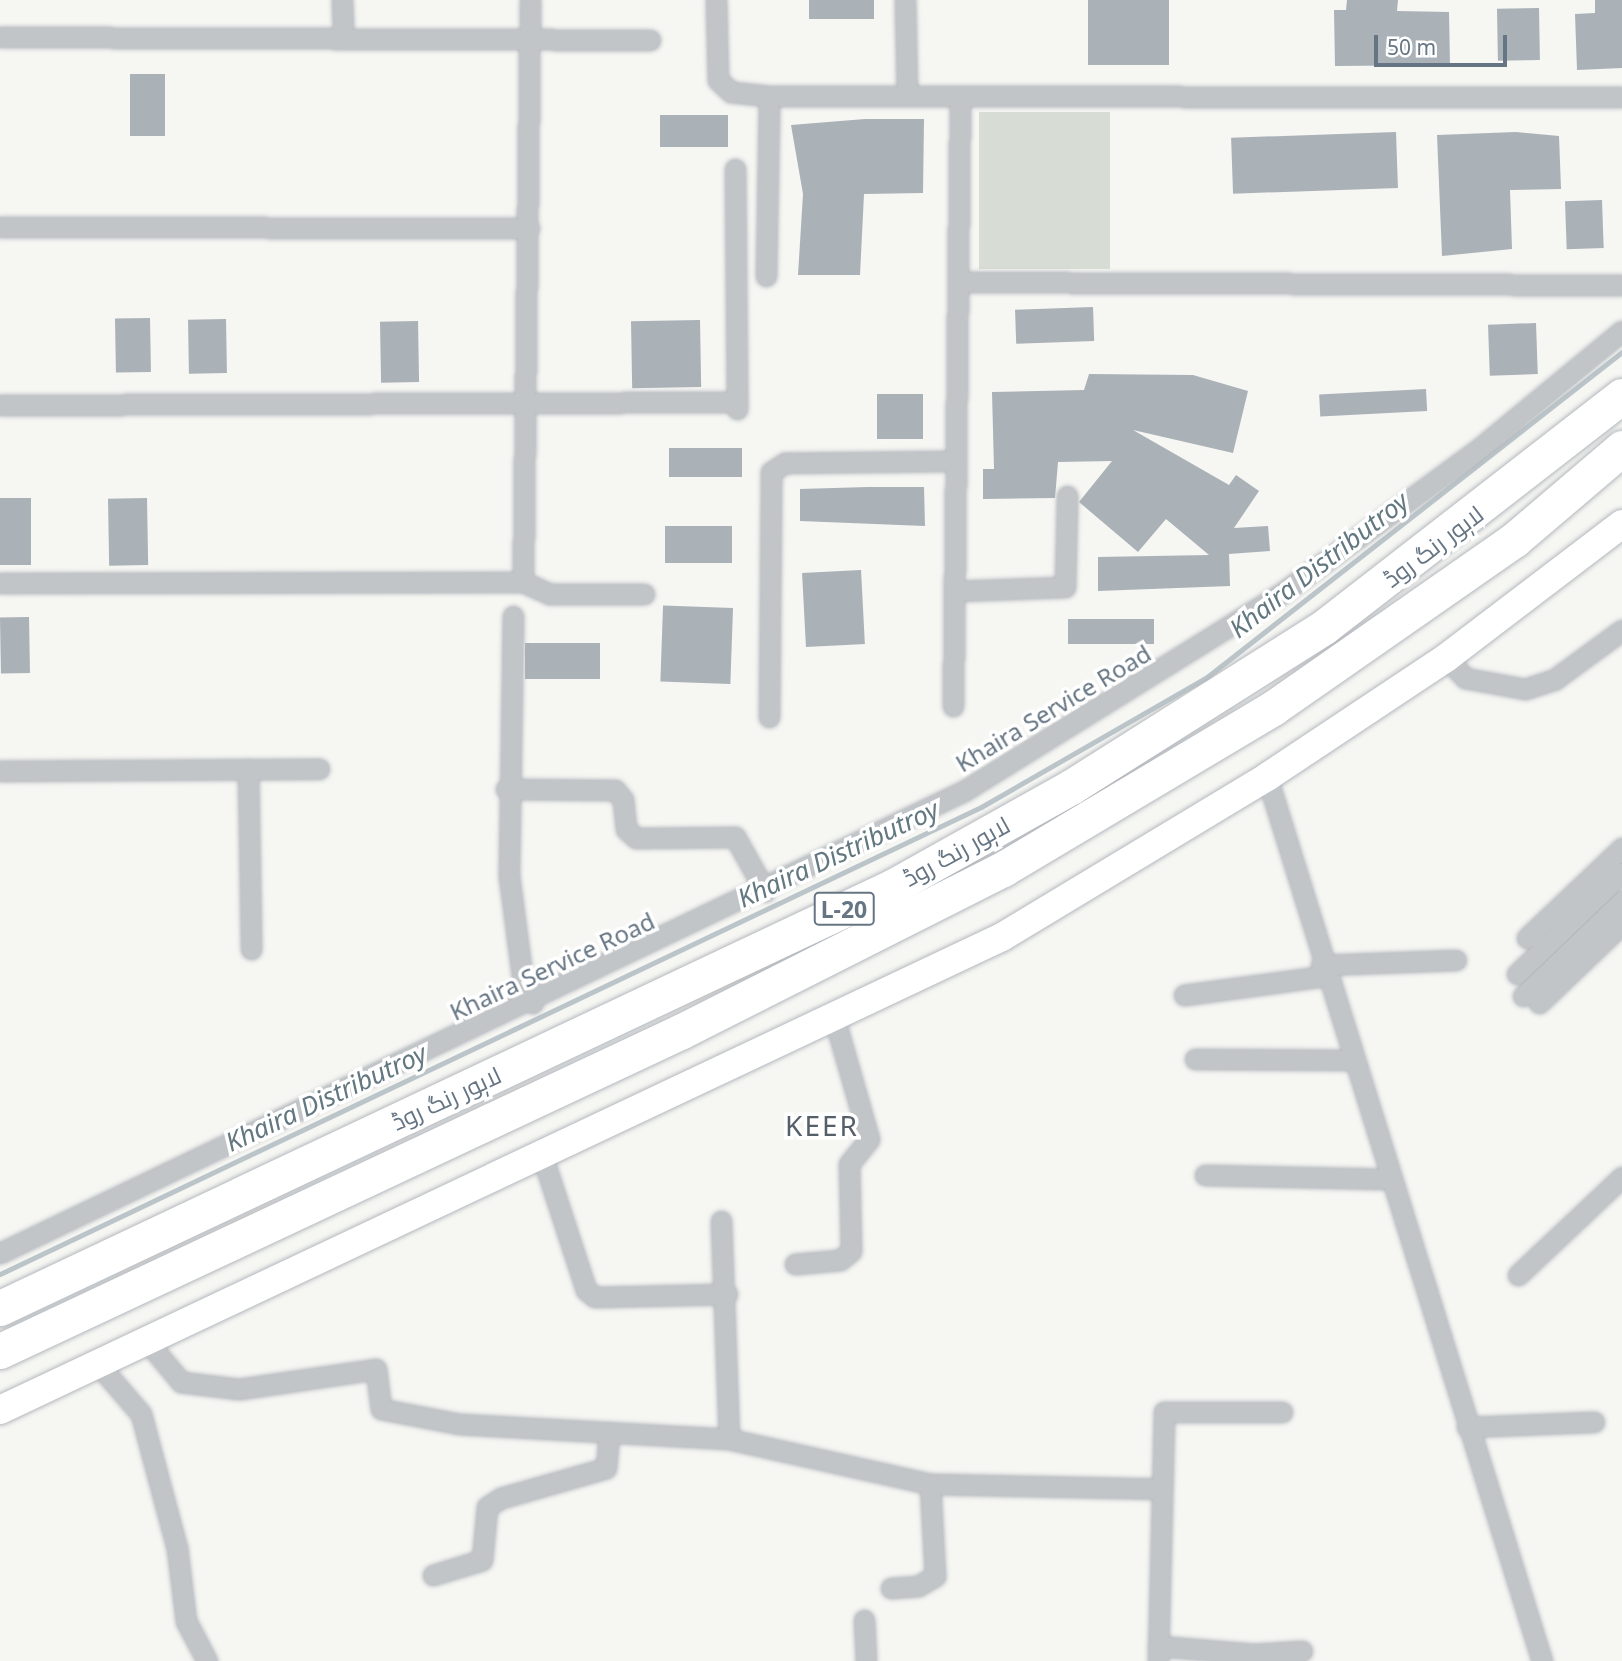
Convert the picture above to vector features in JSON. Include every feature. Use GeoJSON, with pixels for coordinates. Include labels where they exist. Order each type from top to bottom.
{"type":"FeatureCollection","features":[{"type":"Feature","properties":{"kind":"highway","name":"لاہور رنگ روڈ"},"geometry":{"type":"LineString","coordinates":[[0,1308],[892,887],[1059,793],[1324,627],[1622,396]]}},
{"type":"Feature","properties":{"kind":"highway","name":"لاہور رنگ روڈ"},"geometry":{"type":"LineString","coordinates":[[0,1351],[682,1031],[1003,869],[1273,708],[1514,540],[1622,447]]}},
{"type":"Feature","properties":{"kind":"street"},"geometry":{"type":"LineString","coordinates":[[342,0],[343,37]]}},
{"type":"Feature","properties":{"kind":"street"},"geometry":{"type":"LineString","coordinates":[[523,582],[528,405],[530,0]]}},
{"type":"Feature","properties":{"kind":"street"},"geometry":{"type":"LineString","coordinates":[[716,0],[718,80],[731,92],[769,96],[907,94],[960,97],[1622,97]]}},
{"type":"Feature","properties":{"kind":"street"},"geometry":{"type":"LineString","coordinates":[[905,0],[907,94]]}},
{"type":"Feature","properties":{"kind":"street"},"geometry":{"type":"LineString","coordinates":[[0,37],[650,40]]}},
{"type":"Feature","properties":{"kind":"street"},"geometry":{"type":"LineString","coordinates":[[766,276],[769,96]]}},
{"type":"Feature","properties":{"kind":"street"},"geometry":{"type":"LineString","coordinates":[[953,706],[960,97]]}},
{"type":"Feature","properties":{"kind":"street"},"geometry":{"type":"LineString","coordinates":[[0,405],[737,406],[735,169]]}},
{"type":"Feature","properties":{"kind":"street"},"geometry":{"type":"LineString","coordinates":[[0,227],[529,228]]}},
{"type":"Feature","properties":{"kind":"street"},"geometry":{"type":"LineString","coordinates":[[958,282],[1622,285]]}},
{"type":"Feature","properties":{"kind":"street","name":"Khaira Service Road"},"geometry":{"type":"LineString","coordinates":[[0,1253],[533,1003],[964,791],[1271,600],[1475,452],[1622,331]]}},
{"type":"Feature","properties":{"kind":"street"},"geometry":{"type":"LineString","coordinates":[[769,718],[771,472],[785,463],[956,461]]}},
{"type":"Feature","properties":{"kind":"street"},"geometry":{"type":"LineString","coordinates":[[955,591],[1065,587],[1067,496]]}},
{"type":"Feature","properties":{"kind":"street"},"geometry":{"type":"LineString","coordinates":[[0,1410],[1002,937],[1267,777],[1446,658],[1622,524]]}},
{"type":"Feature","properties":{"kind":"street"},"geometry":{"type":"LineString","coordinates":[[0,583],[523,582],[551,594],[644,594]]}},
{"type":"Feature","properties":{"kind":"street"},"geometry":{"type":"LineString","coordinates":[[513,616],[506,789],[509,876],[522,975],[533,1003]]}},
{"type":"Feature","properties":{"kind":"street"},"geometry":{"type":"LineString","coordinates":[[1446,658],[1465,678],[1525,689],[1555,679],[1622,630]]}},
{"type":"Feature","properties":{"kind":"street"},"geometry":{"type":"LineString","coordinates":[[248,769],[251,949]]}},
{"type":"Feature","properties":{"kind":"street"},"geometry":{"type":"LineString","coordinates":[[0,771],[319,769]]}},
{"type":"Feature","properties":{"kind":"street"},"geometry":{"type":"LineString","coordinates":[[1267,777],[1322,971],[1542,1661]]}},
{"type":"Feature","properties":{"kind":"street"},"geometry":{"type":"LineString","coordinates":[[506,789],[615,790],[629,835],[735,837],[765,891]]}},
{"type":"Feature","properties":{"kind":"street"},"geometry":{"type":"LineString","coordinates":[[1527,938],[1622,848]]}},
{"type":"Feature","properties":{"kind":"street"},"geometry":{"type":"LineString","coordinates":[[1517,974],[1622,873]]}},
{"type":"Feature","properties":{"kind":"street"},"geometry":{"type":"LineString","coordinates":[[1622,901],[1531,1000],[1622,924]]}},
{"type":"Feature","properties":{"kind":"street"},"geometry":{"type":"LineString","coordinates":[[1184,995],[1322,971],[1456,960]]}},
{"type":"Feature","properties":{"kind":"street"},"geometry":{"type":"LineString","coordinates":[[795,1264],[840,1260],[851,1251],[849,1164],[869,1139],[834,1017]]}},
{"type":"Feature","properties":{"kind":"street"},"geometry":{"type":"LineString","coordinates":[[1195,1059],[1351,1060]]}},
{"type":"Feature","properties":{"kind":"street"},"geometry":{"type":"LineString","coordinates":[[542,1155],[586,1290],[595,1297],[727,1294]]}},
{"type":"Feature","properties":{"kind":"street"},"geometry":{"type":"LineString","coordinates":[[1205,1175],[1388,1180]]}},
{"type":"Feature","properties":{"kind":"street"},"geometry":{"type":"LineString","coordinates":[[1518,1275],[1622,1177]]}},
{"type":"Feature","properties":{"kind":"street"},"geometry":{"type":"LineString","coordinates":[[721,1222],[727,1294],[729,1439]]}},
{"type":"Feature","properties":{"kind":"street"},"geometry":{"type":"LineString","coordinates":[[146,1340],[181,1382],[239,1389],[376,1369],[381,1409],[460,1424],[729,1439],[930,1484],[1161,1489]]}},
{"type":"Feature","properties":{"kind":"street"},"geometry":{"type":"LineString","coordinates":[[97,1363],[141,1414],[177,1548],[186,1621],[208,1661]]}},
{"type":"Feature","properties":{"kind":"street"},"geometry":{"type":"LineString","coordinates":[[1282,1412],[1164,1412],[1158,1654],[1302,1651]]}},
{"type":"Feature","properties":{"kind":"street"},"geometry":{"type":"LineString","coordinates":[[1467,1427],[1594,1422]]}},
{"type":"Feature","properties":{"kind":"street"},"geometry":{"type":"LineString","coordinates":[[433,1575],[482,1560],[487,1507],[501,1498],[606,1468],[609,1432]]}},
{"type":"Feature","properties":{"kind":"street"},"geometry":{"type":"LineString","coordinates":[[891,1588],[918,1586],[935,1576],[930,1484]]}},
{"type":"Feature","properties":{"kind":"street"},"geometry":{"type":"LineString","coordinates":[[864,1620],[866,1661]]}},
{"type":"Feature","properties":{"kind":"shaded area"},"geometry":{"type":"Polygon","coordinates":[[[979,112],[1110,112],[1110,269],[979,269],[979,112]]]}},
{"type":"Feature","properties":{"kind":"building"},"geometry":{"type":"Polygon","coordinates":[[[809,0],[874,0],[874,19],[809,19],[809,0]]]}},
{"type":"Feature","properties":{"kind":"building"},"geometry":{"type":"Polygon","coordinates":[[[1088,0],[1169,0],[1169,65],[1088,65],[1088,0]]]}},
{"type":"Feature","properties":{"kind":"building"},"geometry":{"type":"Polygon","coordinates":[[[1347,0],[1398,0],[1397,11],[1449,12],[1450,65],[1335,66],[1334,10],[1346,10],[1347,0]]]}},
{"type":"Feature","properties":{"kind":"building"},"geometry":{"type":"Polygon","coordinates":[[[1595,0],[1622,0],[1622,68],[1577,70],[1575,14],[1595,13],[1595,0]]]}},
{"type":"Feature","properties":{"kind":"building"},"geometry":{"type":"Polygon","coordinates":[[[1539,8],[1540,60],[1498,61],[1497,9],[1539,8]]]}},
{"type":"Feature","properties":{"kind":"building"},"geometry":{"type":"Polygon","coordinates":[[[130,74],[165,74],[165,136],[130,136],[130,74]]]}},
{"type":"Feature","properties":{"kind":"building"},"geometry":{"type":"Polygon","coordinates":[[[660,115],[728,115],[728,147],[660,147],[660,115]]]}},
{"type":"Feature","properties":{"kind":"building"},"geometry":{"type":"Polygon","coordinates":[[[865,119],[924,119],[923,193],[864,194],[860,275],[798,275],[803,194],[791,125],[865,119]]]}},
{"type":"Feature","properties":{"kind":"building"},"geometry":{"type":"Polygon","coordinates":[[[1396,132],[1398,188],[1233,194],[1231,138],[1396,132]]]}},
{"type":"Feature","properties":{"kind":"building"},"geometry":{"type":"Polygon","coordinates":[[[1516,132],[1559,136],[1561,189],[1510,190],[1512,249],[1442,256],[1437,135],[1516,132]]]}},
{"type":"Feature","properties":{"kind":"building"},"geometry":{"type":"Polygon","coordinates":[[[1602,200],[1604,248],[1567,249],[1565,201],[1602,200]]]}},
{"type":"Feature","properties":{"kind":"building"},"geometry":{"type":"Polygon","coordinates":[[[1093,307],[1094,341],[1016,344],[1015,310],[1093,307]]]}},
{"type":"Feature","properties":{"kind":"building"},"geometry":{"type":"Polygon","coordinates":[[[150,318],[151,372],[116,373],[115,319],[150,318]]]}},
{"type":"Feature","properties":{"kind":"building"},"geometry":{"type":"Polygon","coordinates":[[[226,319],[227,373],[189,374],[188,320],[226,319]]]}},
{"type":"Feature","properties":{"kind":"building"},"geometry":{"type":"Polygon","coordinates":[[[700,320],[701,387],[632,388],[631,321],[700,320]]]}},
{"type":"Feature","properties":{"kind":"building"},"geometry":{"type":"Polygon","coordinates":[[[418,321],[419,382],[381,383],[380,322],[418,321]]]}},
{"type":"Feature","properties":{"kind":"building"},"geometry":{"type":"Polygon","coordinates":[[[1536,323],[1538,374],[1490,376],[1488,325],[1536,323]]]}},
{"type":"Feature","properties":{"kind":"building"},"geometry":{"type":"Polygon","coordinates":[[[1089,374],[1193,375],[1248,391],[1233,453],[1133,430],[1229,485],[1236,475],[1259,491],[1234,528],[1268,526],[1270,551],[1229,554],[1230,586],[1098,591],[1098,557],[1209,555],[1166,519],[1138,552],[1079,502],[1112,461],[1058,462],[1055,498],[983,499],[983,469],[994,469],[992,392],[1084,390],[1089,374]]]}},
{"type":"Feature","properties":{"kind":"building"},"geometry":{"type":"Polygon","coordinates":[[[1426,389],[1427,411],[1320,417],[1319,395],[1426,389]]]}},
{"type":"Feature","properties":{"kind":"building"},"geometry":{"type":"Polygon","coordinates":[[[877,394],[923,394],[923,439],[877,439],[877,394]]]}},
{"type":"Feature","properties":{"kind":"building"},"geometry":{"type":"Polygon","coordinates":[[[669,448],[742,448],[742,477],[669,477],[669,448]]]}},
{"type":"Feature","properties":{"kind":"building"},"geometry":{"type":"Polygon","coordinates":[[[924,487],[925,526],[800,521],[800,489],[924,487]]]}},
{"type":"Feature","properties":{"kind":"building"},"geometry":{"type":"Polygon","coordinates":[[[0,498],[31,498],[31,565],[0,565],[0,498]]]}},
{"type":"Feature","properties":{"kind":"building"},"geometry":{"type":"Polygon","coordinates":[[[147,498],[148,565],[109,566],[108,499],[147,498]]]}},
{"type":"Feature","properties":{"kind":"building"},"geometry":{"type":"Polygon","coordinates":[[[665,526],[732,526],[732,563],[665,563],[665,526]]]}},
{"type":"Feature","properties":{"kind":"building"},"geometry":{"type":"Polygon","coordinates":[[[861,570],[865,644],[806,647],[802,573],[861,570]]]}},
{"type":"Feature","properties":{"kind":"building"},"geometry":{"type":"Polygon","coordinates":[[[663,606],[733,608],[730,684],[660,682],[663,606]]]}},
{"type":"Feature","properties":{"kind":"building"},"geometry":{"type":"Polygon","coordinates":[[[29,617],[30,673],[1,673],[0,618],[29,617]]]}},
{"type":"Feature","properties":{"kind":"building"},"geometry":{"type":"Polygon","coordinates":[[[1068,619],[1154,619],[1154,644],[1068,644],[1068,619]]]}},
{"type":"Feature","properties":{"kind":"building"},"geometry":{"type":"Polygon","coordinates":[[[525,643],[600,643],[600,679],[525,679],[525,643]]]}},
{"type":"Feature","properties":{"kind":"waterway","name":"Khaira Distributroy"},"geometry":{"type":"LineString","coordinates":[[0,1274],[981,807],[1207,677],[1622,352]]}},
{"type":"Feature","properties":{"kind":"district","name":"KEER"},"geometry":{"type":"Point","coordinates":[822,1125]}}]}
